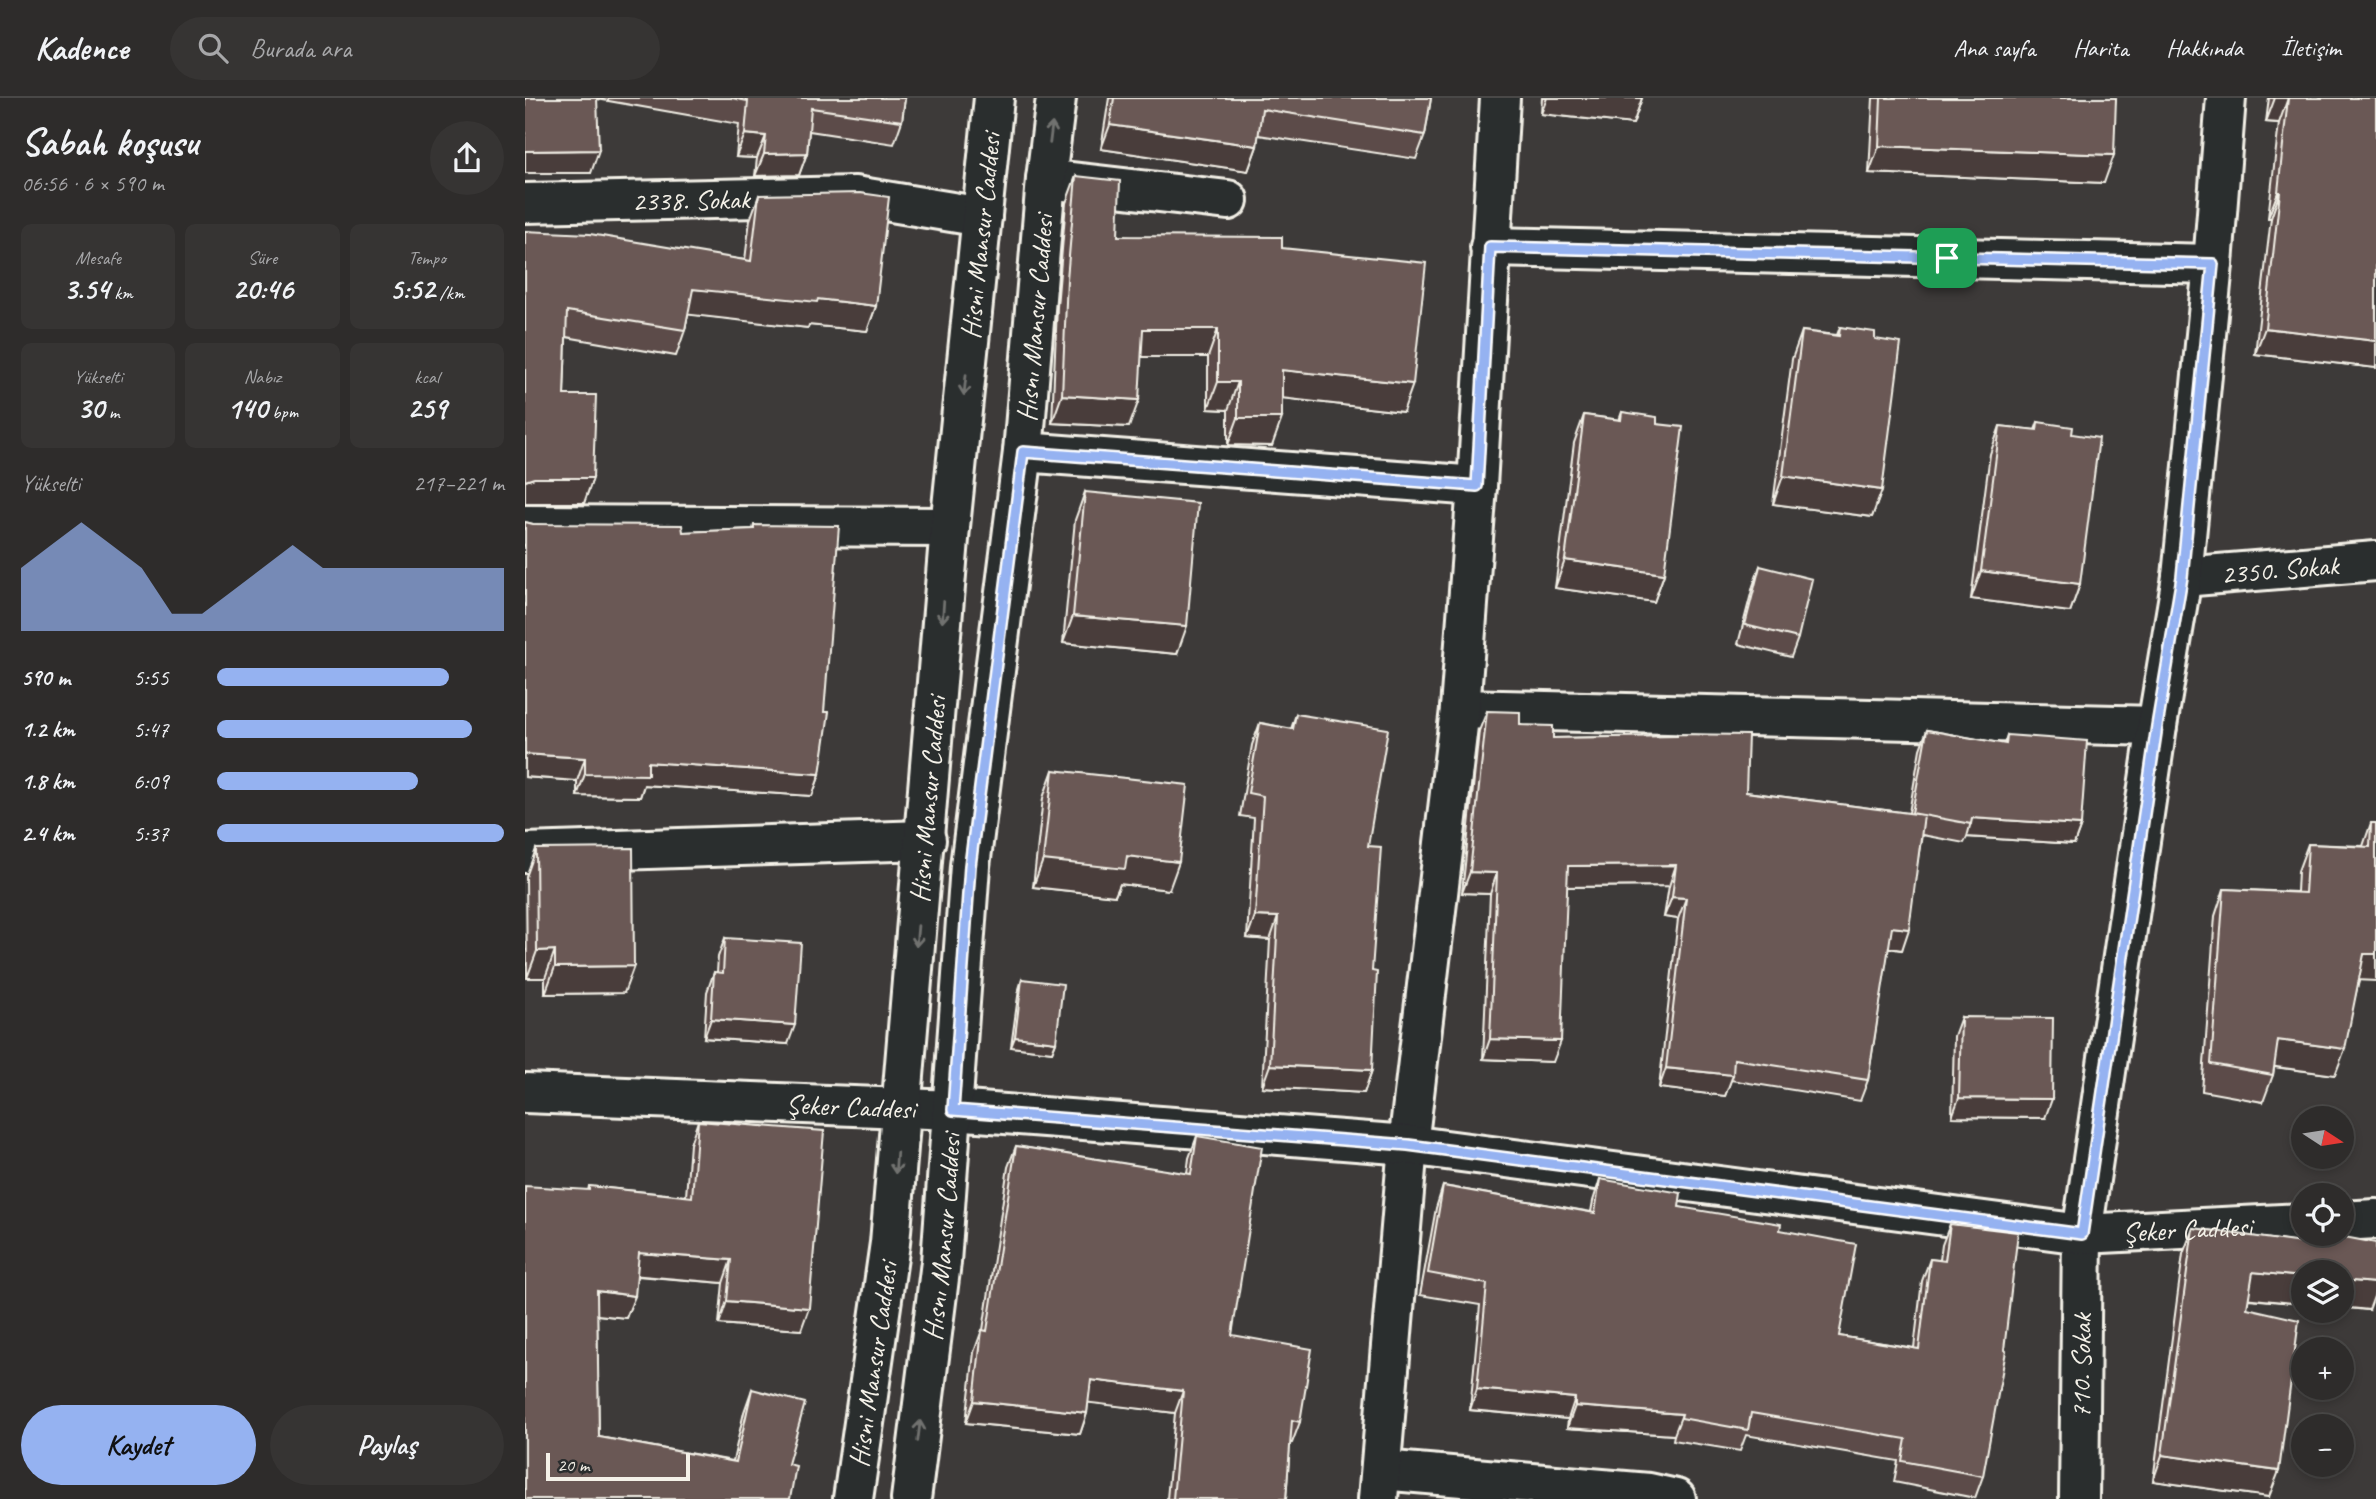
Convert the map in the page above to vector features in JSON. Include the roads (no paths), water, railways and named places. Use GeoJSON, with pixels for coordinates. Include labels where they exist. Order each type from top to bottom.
{"type":"FeatureCollection","features":[{"type":"Feature","properties":{"kind":"street","name":"Hisni Mansur Caddesi"},"geometry":{"type":"LineString","coordinates":[[853,1499],[890,1243],[926,840],[950,527],[994,98]]}},
{"type":"Feature","properties":{"kind":"street","name":"Hısnı Mansur Caddesi"},"geometry":{"type":"LineString","coordinates":[[911,1499],[940,1262],[970,866],[1023,452],[1046,179],[1056,98]]}},
{"type":"Feature","properties":{"kind":"street"},"geometry":{"type":"LineString","coordinates":[[1500,98],[1477,486],[1460,709],[1408,1145],[1379,1484],[1658,1497]]}},
{"type":"Feature","properties":{"kind":"street","name":"710. Sokak"},"geometry":{"type":"LineString","coordinates":[[2079,1499],[2082,1234],[2157,726],[2182,577],[2213,264],[2226,98]]}},
{"type":"Feature","properties":{"kind":"street"},"geometry":{"type":"LineString","coordinates":[[1046,179],[1229,200]]}},
{"type":"Feature","properties":{"kind":"street","name":"2338. Sokak"},"geometry":{"type":"LineString","coordinates":[[525,203],[855,195],[982,217]]}},
{"type":"Feature","properties":{"kind":"street"},"geometry":{"type":"LineString","coordinates":[[1490,247],[2213,264]]}},
{"type":"Feature","properties":{"kind":"street"},"geometry":{"type":"LineString","coordinates":[[1023,452],[1477,486]]}},
{"type":"Feature","properties":{"kind":"street"},"geometry":{"type":"LineString","coordinates":[[525,525],[950,527]]}},
{"type":"Feature","properties":{"kind":"street","name":"2350. Sokak"},"geometry":{"type":"LineString","coordinates":[[2182,577],[2376,561]]}},
{"type":"Feature","properties":{"kind":"street"},"geometry":{"type":"LineString","coordinates":[[1460,709],[2157,726]]}},
{"type":"Feature","properties":{"kind":"street"},"geometry":{"type":"LineString","coordinates":[[525,853],[926,840]]}},
{"type":"Feature","properties":{"kind":"street","name":"Şeker Caddesi"},"geometry":{"type":"LineString","coordinates":[[525,1093],[953,1110],[1408,1145],[2082,1234],[2291,1224]]}},
{"type":"Feature","properties":{"kind":"street"},"geometry":{"type":"LineString","coordinates":[[2354,1220],[2376,1219]]}}]}
